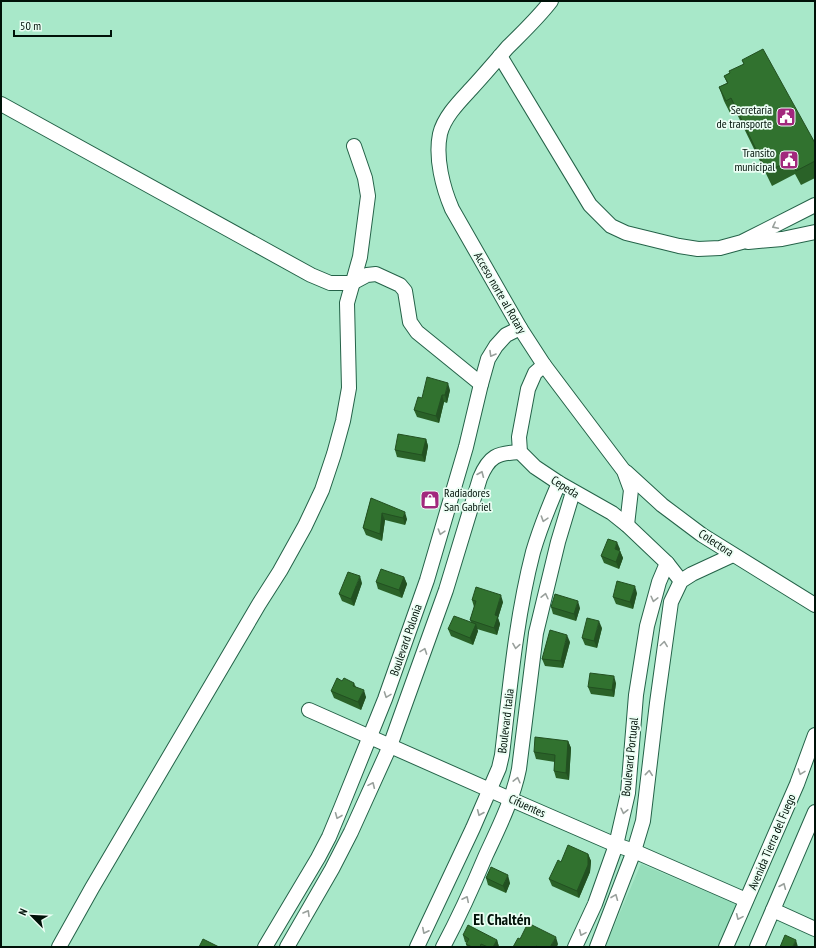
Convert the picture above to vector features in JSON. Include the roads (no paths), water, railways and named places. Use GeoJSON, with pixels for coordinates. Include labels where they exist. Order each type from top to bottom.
{"type":"FeatureCollection","features":[{"type":"Feature","properties":{"kind":"street","name":"Acceso norte al Rotary"},"geometry":{"type":"LineString","coordinates":[[551,1],[462,99],[446,120],[440,134],[438,146],[440,170],[445,193],[450,204],[520,328],[544,364],[624,471],[631,490],[627,525]]}},
{"type":"Feature","properties":{"kind":"street"},"geometry":{"type":"LineString","coordinates":[[500,56],[590,205],[611,226],[626,233],[698,249],[720,248],[742,242],[782,239],[815,232]]}},
{"type":"Feature","properties":{"kind":"street"},"geometry":{"type":"LineString","coordinates":[[1,104],[311,275],[330,283],[352,283],[367,275],[376,274],[400,285],[405,291],[410,322],[417,332],[481,384]]}},
{"type":"Feature","properties":{"kind":"street"},"geometry":{"type":"LineString","coordinates":[[59,947],[255,610],[306,526],[322,490],[343,421],[349,388],[347,303],[360,257],[368,196],[365,178],[354,146]]}},
{"type":"Feature","properties":{"kind":"street"},"geometry":{"type":"LineString","coordinates":[[742,242],[811,207]]}},
{"type":"Feature","properties":{"kind":"street","name":"Boulevard Polonia"},"geometry":{"type":"LineString","coordinates":[[265,947],[329,837],[385,699],[427,580],[466,447],[488,359],[496,346],[506,335],[520,328]]}},
{"type":"Feature","properties":{"kind":"street"},"geometry":{"type":"LineString","coordinates":[[520,452],[519,437],[528,389],[535,373],[544,364]]}},
{"type":"Feature","properties":{"kind":"street","name":"Boulevard Polonia"},"geometry":{"type":"LineString","coordinates":[[287,947],[336,863],[390,746],[446,590],[480,478],[486,465],[496,456],[520,452]]}},
{"type":"Feature","properties":{"kind":"street","name":"Cepeda"},"geometry":{"type":"LineString","coordinates":[[520,452],[535,466],[559,483],[612,513],[627,525],[667,563],[681,581]]}},
{"type":"Feature","properties":{"kind":"street","name":"Colectora"},"geometry":{"type":"LineString","coordinates":[[624,471],[662,505],[702,535],[815,605]]}},
{"type":"Feature","properties":{"kind":"street","name":"Boulevard Italia"},"geometry":{"type":"LineString","coordinates":[[417,947],[470,835],[499,768],[526,584],[534,550],[546,511],[559,483]]}},
{"type":"Feature","properties":{"kind":"street","name":"Boulevard Italia"},"geometry":{"type":"LineString","coordinates":[[443,947],[472,888],[516,783],[536,633],[558,542],[573,492]]}},
{"type":"Feature","properties":{"kind":"street"},"geometry":{"type":"LineString","coordinates":[[681,581],[692,574],[733,555]]}},
{"type":"Feature","properties":{"kind":"street","name":"Boulevard Portugal"},"geometry":{"type":"LineString","coordinates":[[575,947],[595,904],[616,845],[628,793],[636,695],[647,626],[658,582],[667,563]]}},
{"type":"Feature","properties":{"kind":"street","name":"Boulevard Portugal"},"geometry":{"type":"LineString","coordinates":[[596,947],[634,851],[643,821],[656,703],[671,602],[681,581]]}},
{"type":"Feature","properties":{"kind":"street","name":"Cifuentes"},"geometry":{"type":"LineString","coordinates":[[309,710],[510,799],[746,900]]}},
{"type":"Feature","properties":{"kind":"street","name":"Avenida Tierra del Fuego"},"geometry":{"type":"LineString","coordinates":[[726,947],[797,784],[815,735]]}},
{"type":"Feature","properties":{"kind":"street"},"geometry":{"type":"LineString","coordinates":[[757,947],[815,812]]}},
{"type":"Feature","properties":{"kind":"street"},"geometry":{"type":"LineString","coordinates":[[773,910],[815,929]]}},
{"type":"Feature","properties":{"kind":"place","name":"Secretaría de transporte"},"geometry":{"type":"Point","coordinates":[786,117]}},
{"type":"Feature","properties":{"kind":"place","name":"Transito municipal"},"geometry":{"type":"Point","coordinates":[789,160]}},
{"type":"Feature","properties":{"kind":"place","name":"Radiadores San Gabriel"},"geometry":{"type":"Point","coordinates":[430,500]}},
{"type":"Feature","properties":{"kind":"district","name":"El Chaltén"},"geometry":{"type":"Point","coordinates":[502,919]}}]}
